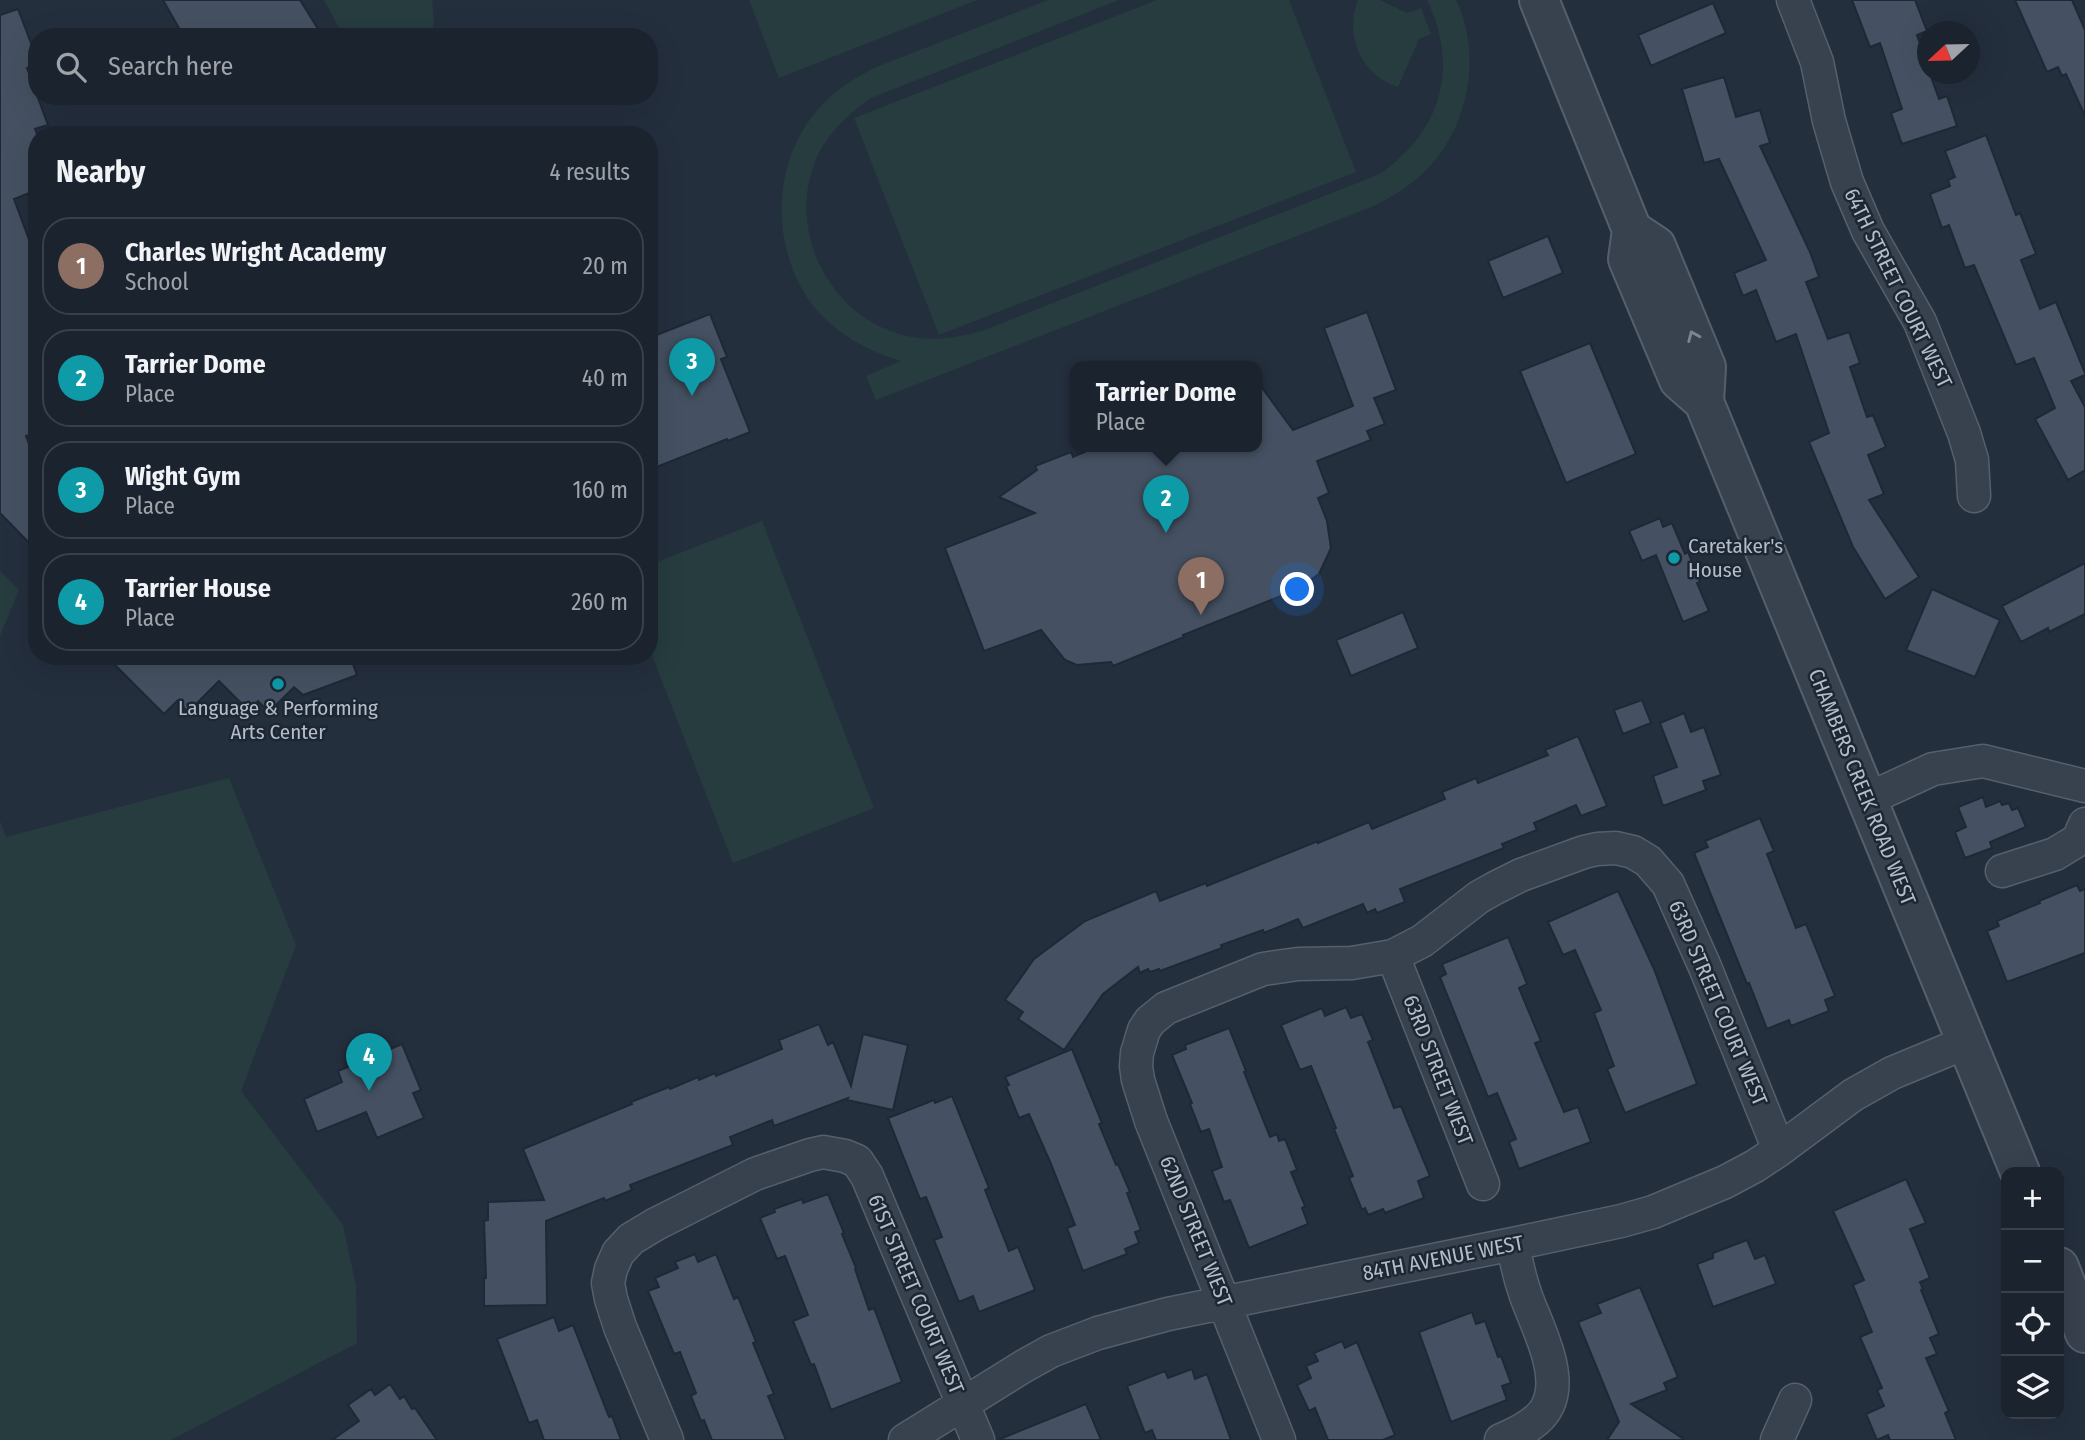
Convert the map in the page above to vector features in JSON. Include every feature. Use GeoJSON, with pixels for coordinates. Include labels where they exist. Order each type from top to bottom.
{"type":"FeatureCollection","features":[{"type":"Feature","properties":{"kind":"street","name":"CHAMBERS CREEK ROAD WEST"},"geometry":{"type":"LineString","coordinates":[[1540,0],[1632,230],[1628,259],[1679,380],[1704,402],[2018,1167]]}},
{"type":"Feature","properties":{"kind":"street","name":"64TH STREET COURT WEST"},"geometry":{"type":"LineString","coordinates":[[1793,0],[1818,62],[1829,121],[1847,182],[1868,231],[1920,322],[1965,433],[1972,460],[1974,496]]}},
{"type":"Feature","properties":{"kind":"street"},"geometry":{"type":"LineString","coordinates":[[1868,799],[1933,769],[1983,761],[2085,786]]}},
{"type":"Feature","properties":{"kind":"street"},"geometry":{"type":"LineString","coordinates":[[2003,871],[2055,854],[2078,840],[2085,824]]}},
{"type":"Feature","properties":{"kind":"street","name":"63RD STREET COURT WEST"},"geometry":{"type":"LineString","coordinates":[[1394,956],[1429,936],[1479,897],[1521,875],[1597,849],[1625,849],[1648,861],[1668,884],[1779,1150]]}},
{"type":"Feature","properties":{"kind":"street","name":"62ND STREET WEST"},"geometry":{"type":"LineString","coordinates":[[1279,1440],[1226,1302],[1151,1121],[1136,1066],[1138,1053],[1144,1030],[1150,1021],[1177,1003],[1263,969],[1298,964],[1352,963],[1394,956]]}},
{"type":"Feature","properties":{"kind":"street","name":"63RD STREET WEST"},"geometry":{"type":"LineString","coordinates":[[1394,956],[1483,1184]]}},
{"type":"Feature","properties":{"kind":"street","name":"84TH AVENUE WEST"},"geometry":{"type":"LineString","coordinates":[[905,1440],[1024,1366],[1078,1340],[1168,1314],[1621,1222],[1653,1212],[1726,1182],[1779,1150],[1861,1090],[1892,1073],[1967,1042]]}},
{"type":"Feature","properties":{"kind":"street","name":"61ST STREET COURT WEST"},"geometry":{"type":"LineString","coordinates":[[667,1440],[617,1318],[608,1283],[618,1253],[631,1239],[656,1224],[755,1174],[823,1152],[857,1161],[867,1176],[978,1440]]}},
{"type":"Feature","properties":{"kind":"street"},"geometry":{"type":"LineString","coordinates":[[1501,1440],[1532,1423],[1547,1407],[1551,1398],[1552,1375],[1522,1283],[1513,1244]]}},
{"type":"Feature","properties":{"kind":"street"},"geometry":{"type":"LineString","coordinates":[[2069,1273],[2085,1333]]}},
{"type":"Feature","properties":{"kind":"street"},"geometry":{"type":"LineString","coordinates":[[1777,1440],[1796,1400]]}},
{"type":"Feature","properties":{"kind":"green space"},"geometry":{"type":"Polygon","coordinates":[[[324,0],[432,0],[433,28],[339,28],[324,0]]]}},
{"type":"Feature","properties":{"kind":"green space"},"geometry":{"type":"Polygon","coordinates":[[[749,0],[977,0],[779,78],[749,0]]]}},
{"type":"Feature","properties":{"kind":"green space"},"geometry":{"type":"Polygon","coordinates":[[[1048,0],[1119,0],[871,98],[848,116],[828,138],[813,166],[807,196],[808,226],[816,255],[830,282],[849,305],[874,323],[903,335],[933,339],[982,331],[1380,174],[1401,157],[1418,138],[1439,96],[1443,74],[1442,50],[1437,25],[1427,0],[1456,0],[1464,21],[1469,65],[1462,110],[1443,150],[1429,167],[1402,190],[1371,207],[876,400],[866,376],[901,361],[854,341],[824,318],[800,285],[789,260],[783,233],[782,205],[792,151],[805,127],[822,105],[856,78],[879,66],[1048,0]]]}},
{"type":"Feature","properties":{"kind":"green space"},"geometry":{"type":"Polygon","coordinates":[[[1157,0],[1289,0],[1356,172],[939,335],[854,118],[1157,0]]]}},
{"type":"Feature","properties":{"kind":"green space"},"geometry":{"type":"Polygon","coordinates":[[[1358,0],[1380,0],[1407,13],[1421,8],[1431,34],[1419,39],[1398,87],[1374,74],[1359,52],[1353,26],[1358,0]]]}},
{"type":"Feature","properties":{"kind":"green space"},"geometry":{"type":"Polygon","coordinates":[[[762,521],[874,808],[733,863],[656,665],[658,665],[658,561],[762,521]]]}},
{"type":"Feature","properties":{"kind":"green space"},"geometry":{"type":"Polygon","coordinates":[[[0,571],[19,590],[0,636],[0,571]]]}},
{"type":"Feature","properties":{"kind":"green space"},"geometry":{"type":"Polygon","coordinates":[[[229,778],[296,945],[241,1091],[343,1225],[356,1286],[357,1343],[171,1440],[0,1440],[0,821],[6,837],[229,778]]]}},
{"type":"Feature","properties":{"kind":"building"},"geometry":{"type":"Polygon","coordinates":[[[163,0],[300,0],[317,28],[179,28],[163,0]]]}},
{"type":"Feature","properties":{"kind":"building"},"geometry":{"type":"Polygon","coordinates":[[[1852,0],[1915,0],[1923,21],[1917,21],[1917,84],[1934,84],[1939,99],[1947,96],[1957,126],[1902,144],[1891,113],[1902,109],[1880,43],[1870,47],[1852,0]]]}},
{"type":"Feature","properties":{"kind":"building"},"geometry":{"type":"Polygon","coordinates":[[[2015,0],[2072,0],[2085,30],[2085,116],[2066,74],[2062,76],[2058,67],[2047,72],[2015,0]]]}},
{"type":"Feature","properties":{"kind":"building"},"geometry":{"type":"Polygon","coordinates":[[[1713,3],[1726,33],[1651,66],[1638,35],[1713,3]]]}},
{"type":"Feature","properties":{"kind":"building"},"geometry":{"type":"Polygon","coordinates":[[[18,9],[28,35],[28,105],[41,105],[48,125],[28,126],[28,194],[14,199],[28,237],[28,542],[0,513],[0,15],[18,9]]]}},
{"type":"Feature","properties":{"kind":"building"},"geometry":{"type":"Polygon","coordinates":[[[1724,77],[1736,117],[1760,110],[1770,143],[1760,146],[1819,277],[1806,282],[1828,339],[1849,332],[1860,363],[1850,367],[1867,417],[1873,415],[1886,447],[1868,455],[1884,494],[1869,500],[1919,577],[1885,599],[1853,547],[1809,442],[1829,433],[1796,334],[1776,342],[1756,290],[1743,296],[1734,273],[1766,260],[1719,159],[1704,163],[1682,89],[1724,77]]]}},
{"type":"Feature","properties":{"kind":"building"},"geometry":{"type":"Polygon","coordinates":[[[1986,135],[2016,215],[2020,213],[2036,254],[2021,260],[2040,309],[2056,302],[2085,373],[2071,381],[2085,407],[2085,470],[2068,480],[2035,419],[2055,408],[2034,358],[2016,365],[1974,265],[1965,268],[1949,225],[1942,228],[1930,194],[1950,186],[1948,180],[1955,177],[1945,151],[1986,135]]]}},
{"type":"Feature","properties":{"kind":"building"},"geometry":{"type":"Polygon","coordinates":[[[1548,236],[1563,273],[1503,298],[1488,261],[1548,236]]]}},
{"type":"Feature","properties":{"kind":"building"},"geometry":{"type":"Polygon","coordinates":[[[1367,312],[1396,390],[1374,398],[1385,424],[1367,431],[1371,440],[1317,461],[1329,493],[1318,498],[1327,521],[1331,548],[1319,574],[1296,590],[1113,666],[1111,662],[1077,665],[1065,660],[1041,630],[984,651],[945,548],[1035,513],[999,497],[1037,470],[1035,466],[1071,452],[1073,457],[1084,452],[1262,452],[1262,388],[1293,430],[1353,406],[1324,328],[1367,312]]]}},
{"type":"Feature","properties":{"kind":"building"},"geometry":{"type":"Polygon","coordinates":[[[710,314],[727,357],[721,359],[750,432],[658,466],[658,334],[710,314]]]}},
{"type":"Feature","properties":{"kind":"building"},"geometry":{"type":"Polygon","coordinates":[[[1590,343],[1636,454],[1566,483],[1520,371],[1590,343]]]}},
{"type":"Feature","properties":{"kind":"building","name":"Caretaker's House"},"geometry":{"type":"Polygon","coordinates":[[[1660,518],[1663,527],[1672,523],[1685,554],[1688,552],[1709,611],[1683,622],[1656,555],[1642,561],[1629,531],[1660,518]]]}},
{"type":"Feature","properties":{"kind":"building"},"geometry":{"type":"Polygon","coordinates":[[[2085,563],[2085,614],[2021,642],[2002,606],[2085,563]]]}},
{"type":"Feature","properties":{"kind":"building"},"geometry":{"type":"Polygon","coordinates":[[[1932,589],[2000,620],[1975,677],[1906,650],[1932,589]]]}},
{"type":"Feature","properties":{"kind":"building"},"geometry":{"type":"Polygon","coordinates":[[[1403,612],[1418,648],[1351,676],[1336,640],[1403,612]]]}},
{"type":"Feature","properties":{"kind":"building","name":"Language & Performing Arts Center"},"geometry":{"type":"Polygon","coordinates":[[[115,665],[353,665],[357,675],[303,695],[294,687],[269,712],[258,701],[249,711],[219,681],[188,712],[177,701],[164,714],[115,665]]]}},
{"type":"Feature","properties":{"kind":"building"},"geometry":{"type":"Polygon","coordinates":[[[1642,700],[1651,723],[1623,734],[1614,710],[1642,700]]]}},
{"type":"Feature","properties":{"kind":"building"},"geometry":{"type":"Polygon","coordinates":[[[1684,713],[1691,732],[1704,727],[1721,775],[1703,781],[1706,790],[1663,806],[1653,776],[1677,767],[1660,723],[1684,713]]]}},
{"type":"Feature","properties":{"kind":"building"},"geometry":{"type":"Polygon","coordinates":[[[1578,736],[1607,806],[1581,816],[1576,805],[1534,823],[1537,830],[1502,844],[1504,848],[1400,889],[1405,902],[1377,913],[1375,909],[1367,913],[1363,904],[1303,928],[1298,919],[1264,933],[1263,930],[1221,945],[1222,948],[1160,971],[1150,972],[1148,969],[1140,973],[1138,967],[1103,994],[1064,1050],[1018,1019],[1023,1012],[1005,1000],[1034,959],[1085,921],[1156,891],[1160,901],[1206,883],[1207,886],[1369,822],[1372,829],[1445,799],[1442,792],[1476,778],[1478,783],[1548,755],[1545,750],[1578,736]]]}},
{"type":"Feature","properties":{"kind":"building"},"geometry":{"type":"Polygon","coordinates":[[[1983,797],[1986,807],[2000,801],[2002,805],[2009,803],[2012,810],[2018,808],[2026,827],[1990,842],[1992,848],[1965,858],[1955,832],[1966,827],[1958,807],[1983,797]]]}},
{"type":"Feature","properties":{"kind":"building"},"geometry":{"type":"Polygon","coordinates":[[[1760,818],[1774,851],[1767,854],[1796,928],[1806,924],[1835,996],[1825,1000],[1829,1011],[1791,1026],[1789,1020],[1767,1029],[1694,853],[1708,847],[1705,841],[1760,818]]]}},
{"type":"Feature","properties":{"kind":"building"},"geometry":{"type":"Polygon","coordinates":[[[2077,885],[2080,891],[2085,889],[2085,953],[2007,982],[1987,931],[1999,926],[1997,921],[2077,885]]]}},
{"type":"Feature","properties":{"kind":"building"},"geometry":{"type":"Polygon","coordinates":[[[1618,891],[1654,969],[1697,1084],[1625,1113],[1607,1069],[1614,1066],[1594,1013],[1601,1010],[1575,950],[1563,955],[1548,922],[1618,891]]]}},
{"type":"Feature","properties":{"kind":"building"},"geometry":{"type":"Polygon","coordinates":[[[1508,937],[1527,984],[1519,988],[1541,1041],[1535,1043],[1564,1112],[1578,1107],[1591,1142],[1519,1169],[1509,1142],[1516,1139],[1497,1093],[1488,1097],[1440,977],[1446,974],[1442,964],[1508,937]]]}},
{"type":"Feature","properties":{"kind":"building"},"geometry":{"type":"Polygon","coordinates":[[[1346,1007],[1351,1018],[1362,1014],[1373,1040],[1368,1042],[1394,1108],[1401,1106],[1430,1176],[1418,1181],[1424,1198],[1385,1213],[1383,1209],[1368,1215],[1365,1208],[1362,1210],[1349,1178],[1353,1176],[1334,1129],[1336,1128],[1311,1066],[1300,1070],[1281,1025],[1322,1008],[1325,1016],[1346,1007]]]}},
{"type":"Feature","properties":{"kind":"building"},"geometry":{"type":"Polygon","coordinates":[[[819,1024],[828,1045],[833,1042],[851,1086],[863,1034],[908,1045],[893,1110],[847,1100],[848,1098],[774,1126],[772,1120],[730,1137],[733,1145],[630,1185],[632,1190],[605,1201],[604,1198],[546,1221],[547,1305],[484,1306],[484,1221],[488,1220],[488,1202],[544,1200],[523,1149],[669,1087],[670,1089],[715,1073],[716,1076],[782,1049],[779,1040],[819,1024]]]}},
{"type":"Feature","properties":{"kind":"building"},"geometry":{"type":"Polygon","coordinates":[[[1229,1028],[1270,1137],[1277,1134],[1279,1141],[1285,1139],[1297,1170],[1291,1172],[1305,1206],[1302,1208],[1308,1224],[1249,1248],[1230,1200],[1224,1202],[1212,1171],[1222,1167],[1209,1129],[1201,1132],[1172,1055],[1186,1049],[1185,1045],[1229,1028]]]}},
{"type":"Feature","properties":{"kind":"building"},"geometry":{"type":"Polygon","coordinates":[[[402,1044],[421,1090],[413,1093],[424,1118],[377,1138],[366,1112],[317,1132],[304,1099],[342,1082],[338,1071],[402,1044]]]}},
{"type":"Feature","properties":{"kind":"building"},"geometry":{"type":"Polygon","coordinates":[[[1072,1049],[1102,1123],[1099,1124],[1130,1192],[1127,1193],[1141,1230],[1135,1232],[1139,1243],[1125,1249],[1127,1254],[1083,1271],[1067,1228],[1075,1225],[1051,1164],[1029,1114],[1019,1118],[1005,1077],[1072,1049]]]}},
{"type":"Feature","properties":{"kind":"building"},"geometry":{"type":"Polygon","coordinates":[[[952,1096],[989,1188],[985,1190],[1009,1251],[1018,1247],[1035,1290],[979,1312],[973,1296],[959,1302],[934,1240],[942,1237],[926,1197],[920,1199],[888,1118],[952,1096]]]}},
{"type":"Feature","properties":{"kind":"building"},"geometry":{"type":"Polygon","coordinates":[[[1906,1179],[1926,1223],[1910,1229],[1930,1278],[1920,1282],[1923,1289],[1921,1290],[1939,1334],[1930,1338],[1937,1354],[1926,1358],[1949,1411],[1945,1413],[1956,1440],[1890,1440],[1888,1435],[1877,1440],[1866,1414],[1884,1406],[1877,1390],[1882,1388],[1860,1337],[1872,1332],[1853,1285],[1864,1280],[1833,1211],[1906,1179]]]}},
{"type":"Feature","properties":{"kind":"building"},"geometry":{"type":"Polygon","coordinates":[[[828,1194],[869,1310],[874,1308],[902,1382],[831,1410],[814,1364],[811,1365],[793,1321],[808,1315],[785,1256],[777,1259],[760,1218],[775,1212],[774,1209],[802,1199],[803,1203],[828,1194]]]}},
{"type":"Feature","properties":{"kind":"building"},"geometry":{"type":"Polygon","coordinates":[[[1747,1240],[1755,1259],[1765,1255],[1776,1284],[1713,1307],[1697,1264],[1713,1258],[1713,1253],[1747,1240]]]}},
{"type":"Feature","properties":{"kind":"building"},"geometry":{"type":"Polygon","coordinates":[[[695,1254],[698,1262],[716,1254],[734,1299],[738,1297],[774,1394],[768,1396],[786,1440],[712,1440],[704,1420],[701,1421],[691,1396],[696,1393],[680,1352],[674,1354],[648,1291],[659,1287],[655,1278],[678,1268],[675,1262],[695,1254]]]}},
{"type":"Feature","properties":{"kind":"building"},"geometry":{"type":"Polygon","coordinates":[[[1640,1287],[1678,1377],[1664,1383],[1667,1390],[1631,1404],[1685,1440],[1607,1440],[1619,1422],[1578,1322],[1601,1313],[1597,1304],[1640,1287]]]}},
{"type":"Feature","properties":{"kind":"building"},"geometry":{"type":"Polygon","coordinates":[[[1472,1312],[1476,1324],[1485,1321],[1511,1383],[1502,1386],[1507,1400],[1451,1422],[1419,1332],[1472,1312]]]}},
{"type":"Feature","properties":{"kind":"building"},"geometry":{"type":"Polygon","coordinates":[[[554,1317],[559,1331],[573,1325],[609,1417],[612,1416],[621,1440],[544,1440],[537,1420],[529,1423],[497,1339],[554,1317]]]}},
{"type":"Feature","properties":{"kind":"building"},"geometry":{"type":"Polygon","coordinates":[[[1342,1341],[1345,1348],[1357,1342],[1395,1435],[1383,1440],[1328,1440],[1315,1408],[1309,1411],[1297,1385],[1311,1378],[1306,1366],[1318,1361],[1314,1353],[1342,1341]]]}},
{"type":"Feature","properties":{"kind":"building"},"geometry":{"type":"Polygon","coordinates":[[[1192,1369],[1195,1379],[1207,1374],[1231,1440],[1156,1440],[1152,1430],[1145,1433],[1127,1386],[1165,1371],[1168,1378],[1192,1369]]]}},
{"type":"Feature","properties":{"kind":"building"},"geometry":{"type":"Polygon","coordinates":[[[390,1384],[400,1399],[404,1396],[412,1409],[415,1408],[437,1440],[332,1440],[359,1421],[348,1405],[371,1389],[375,1395],[390,1384]]]}},
{"type":"Feature","properties":{"kind":"building"},"geometry":{"type":"Polygon","coordinates":[[[1086,1404],[1101,1440],[1000,1440],[1000,1439],[1086,1404]]]}},
{"type":"Feature","properties":{"kind":"place","name":"Wight Gym"},"geometry":{"type":"Point","coordinates":[692,396]}},
{"type":"Feature","properties":{"kind":"place","name":"Tarrier Dome"},"geometry":{"type":"Point","coordinates":[1166,533]}},
{"type":"Feature","properties":{"kind":"place","name":"Caretaker's House"},"geometry":{"type":"Point","coordinates":[1674,558]}},
{"type":"Feature","properties":{"kind":"place","name":"Charles Wright Academy"},"geometry":{"type":"Point","coordinates":[1201,615]}},
{"type":"Feature","properties":{"kind":"place","name":"Language & Performing Arts Center"},"geometry":{"type":"Point","coordinates":[278,684]}},
{"type":"Feature","properties":{"kind":"place","name":"Tarrier House"},"geometry":{"type":"Point","coordinates":[369,1091]}}]}
